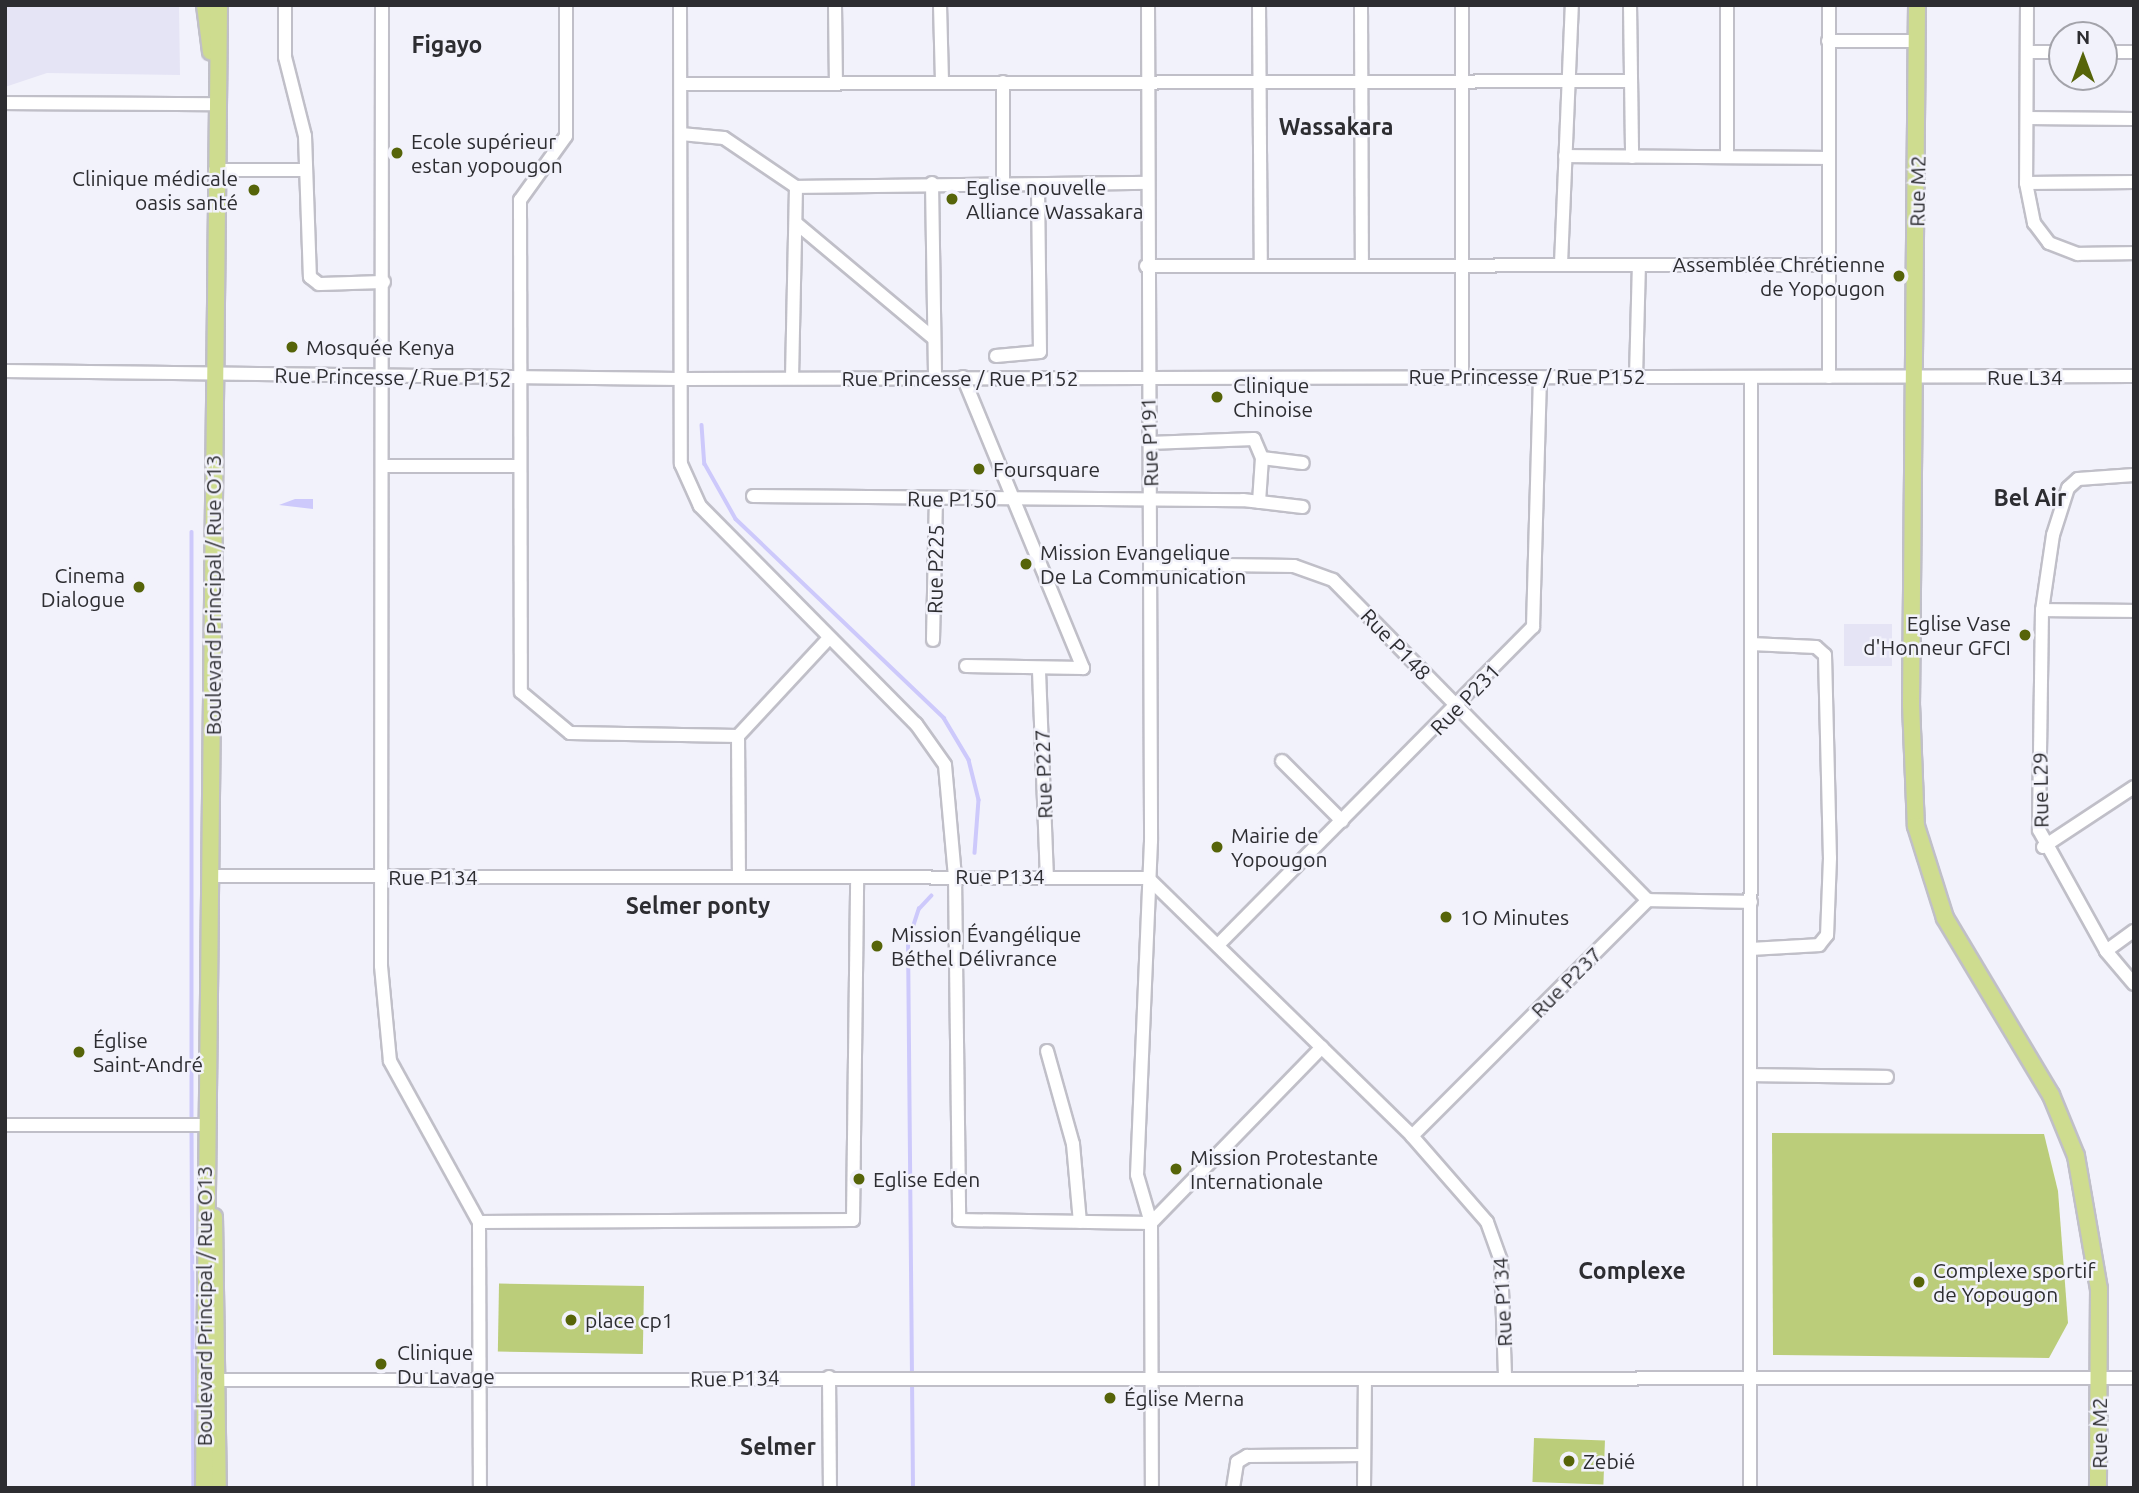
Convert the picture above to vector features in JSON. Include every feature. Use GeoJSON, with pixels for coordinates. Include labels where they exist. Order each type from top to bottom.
{"type":"FeatureCollection","features":[{"type":"Feature","properties":{"kind":"main road","name":"Boulevard Principal / Rue O13"},"geometry":{"type":"LineString","coordinates":[[205,5],[214,64]]}},
{"type":"Feature","properties":{"kind":"main road","name":"Boulevard Principal / Rue O13"},"geometry":{"type":"LineString","coordinates":[[204,1488],[211,876],[214,64],[219,5]]}},
{"type":"Feature","properties":{"kind":"main road","name":"Rue M2"},"geometry":{"type":"LineString","coordinates":[[1917,5],[1911,748],[1921,854],[1945,918],[2051,1096],[2072,1145],[2099,1289],[2098,1488]]}},
{"type":"Feature","properties":{"kind":"main road","name":"Boulevard Principal / Rue O13"},"geometry":{"type":"LineString","coordinates":[[209,1125],[215,1256],[218,1488]]}},
{"type":"Feature","properties":{"kind":"street"},"geometry":{"type":"LineString","coordinates":[[285,5],[285,57],[303,116],[310,277],[319,284],[384,282]]}},
{"type":"Feature","properties":{"kind":"street"},"geometry":{"type":"LineString","coordinates":[[382,5],[383,877],[390,1061],[479,1223],[480,1488]]}},
{"type":"Feature","properties":{"kind":"street"},"geometry":{"type":"LineString","coordinates":[[566,5],[566,136],[520,200],[517,378],[521,692],[570,733],[738,736]]}},
{"type":"Feature","properties":{"kind":"street"},"geometry":{"type":"LineString","coordinates":[[680,5],[681,464],[692,495],[828,639],[934,744],[952,800],[958,1217],[1151,1223],[1322,1047]]}},
{"type":"Feature","properties":{"kind":"street"},"geometry":{"type":"LineString","coordinates":[[835,5],[836,82]]}},
{"type":"Feature","properties":{"kind":"street"},"geometry":{"type":"LineString","coordinates":[[940,5],[942,82]]}},
{"type":"Feature","properties":{"kind":"street","name":"Rue P191"},"geometry":{"type":"LineString","coordinates":[[1148,5],[1146,266],[1151,564],[1148,878],[1137,1175],[1151,1223],[1152,1488]]}},
{"type":"Feature","properties":{"kind":"street"},"geometry":{"type":"LineString","coordinates":[[1259,5],[1261,264]]}},
{"type":"Feature","properties":{"kind":"street"},"geometry":{"type":"LineString","coordinates":[[1361,5],[1362,265]]}},
{"type":"Feature","properties":{"kind":"street"},"geometry":{"type":"LineString","coordinates":[[1462,5],[1462,376]]}},
{"type":"Feature","properties":{"kind":"street"},"geometry":{"type":"LineString","coordinates":[[1561,264],[1572,5]]}},
{"type":"Feature","properties":{"kind":"street"},"geometry":{"type":"LineString","coordinates":[[1630,5],[1628,81],[1632,157]]}},
{"type":"Feature","properties":{"kind":"street"},"geometry":{"type":"LineString","coordinates":[[1727,5],[1727,155]]}},
{"type":"Feature","properties":{"kind":"street"},"geometry":{"type":"LineString","coordinates":[[1829,5],[1829,377]]}},
{"type":"Feature","properties":{"kind":"street"},"geometry":{"type":"LineString","coordinates":[[2027,5],[2026,183],[2034,223],[2049,243],[2078,254],[2134,253]]}},
{"type":"Feature","properties":{"kind":"street"},"geometry":{"type":"LineString","coordinates":[[1829,40],[1917,41]]}},
{"type":"Feature","properties":{"kind":"street"},"geometry":{"type":"LineString","coordinates":[[2027,52],[2048,52]]}},
{"type":"Feature","properties":{"kind":"street"},"geometry":{"type":"LineString","coordinates":[[682,84],[1149,80],[1361,86],[1628,81]]}},
{"type":"Feature","properties":{"kind":"street"},"geometry":{"type":"LineString","coordinates":[[1003,82],[1003,184]]}},
{"type":"Feature","properties":{"kind":"street"},"geometry":{"type":"LineString","coordinates":[[5,103],[214,104]]}},
{"type":"Feature","properties":{"kind":"street"},"geometry":{"type":"LineString","coordinates":[[2027,118],[2134,119]]}},
{"type":"Feature","properties":{"kind":"street"},"geometry":{"type":"LineString","coordinates":[[681,134],[724,138],[796,187],[932,183],[1148,183]]}},
{"type":"Feature","properties":{"kind":"street"},"geometry":{"type":"LineString","coordinates":[[1565,156],[1727,155],[1828,158]]}},
{"type":"Feature","properties":{"kind":"street"},"geometry":{"type":"LineString","coordinates":[[215,170],[306,170]]}},
{"type":"Feature","properties":{"kind":"street"},"geometry":{"type":"LineString","coordinates":[[932,183],[935,377]]}},
{"type":"Feature","properties":{"kind":"street"},"geometry":{"type":"LineString","coordinates":[[2026,183],[2134,183]]}},
{"type":"Feature","properties":{"kind":"street"},"geometry":{"type":"LineString","coordinates":[[996,356],[1040,352],[1038,185]]}},
{"type":"Feature","properties":{"kind":"street"},"geometry":{"type":"LineString","coordinates":[[792,378],[790,269],[796,223],[796,187]]}},
{"type":"Feature","properties":{"kind":"street"},"geometry":{"type":"LineString","coordinates":[[796,223],[934,339]]}},
{"type":"Feature","properties":{"kind":"street"},"geometry":{"type":"LineString","coordinates":[[1146,266],[1830,265]]}},
{"type":"Feature","properties":{"kind":"street"},"geometry":{"type":"LineString","coordinates":[[1636,377],[1639,266]]}},
{"type":"Feature","properties":{"kind":"street","name":"Rue Princesse / Rue P152"},"geometry":{"type":"LineString","coordinates":[[5,371],[383,378],[680,379],[1915,376]]}},
{"type":"Feature","properties":{"kind":"street","name":"Rue L34"},"geometry":{"type":"LineString","coordinates":[[1915,376],[2134,376]]}},
{"type":"Feature","properties":{"kind":"street"},"geometry":{"type":"LineString","coordinates":[[963,377],[1083,668],[1039,671],[965,666]]}},
{"type":"Feature","properties":{"kind":"street","name":"Rue P231"},"geometry":{"type":"LineString","coordinates":[[1218,945],[1459,708],[1536,620],[1540,377]]}},
{"type":"Feature","properties":{"kind":"street"},"geometry":{"type":"LineString","coordinates":[[1751,377],[1751,1488]]}},
{"type":"Feature","properties":{"kind":"street"},"geometry":{"type":"LineString","coordinates":[[1149,443],[1254,439],[1262,458],[1259,502]]}},
{"type":"Feature","properties":{"kind":"street"},"geometry":{"type":"LineString","coordinates":[[1262,458],[1303,463]]}},
{"type":"Feature","properties":{"kind":"street"},"geometry":{"type":"LineString","coordinates":[[383,466],[518,466]]}},
{"type":"Feature","properties":{"kind":"street","name":"Rue L29"},"geometry":{"type":"LineString","coordinates":[[2134,475],[2087,477],[2068,488],[2042,610],[2043,847],[2106,951],[2134,984]]}},
{"type":"Feature","properties":{"kind":"street","name":"Rue P150"},"geometry":{"type":"LineString","coordinates":[[753,496],[1259,502],[1303,507]]}},
{"type":"Feature","properties":{"kind":"street","name":"Rue P225"},"geometry":{"type":"LineString","coordinates":[[933,640],[936,498]]}},
{"type":"Feature","properties":{"kind":"street","name":"Rue P148"},"geometry":{"type":"LineString","coordinates":[[1151,564],[1314,570],[1333,580],[1648,900]]}},
{"type":"Feature","properties":{"kind":"street"},"geometry":{"type":"LineString","coordinates":[[2042,610],[2134,611]]}},
{"type":"Feature","properties":{"kind":"street"},"geometry":{"type":"LineString","coordinates":[[739,876],[738,736],[828,639]]}},
{"type":"Feature","properties":{"kind":"street"},"geometry":{"type":"LineString","coordinates":[[1751,644],[1815,647],[1825,655],[1830,858],[1827,935],[1819,946],[1752,948]]}},
{"type":"Feature","properties":{"kind":"street","name":"Rue P227"},"geometry":{"type":"LineString","coordinates":[[1039,671],[1046,876]]}},
{"type":"Feature","properties":{"kind":"street"},"geometry":{"type":"LineString","coordinates":[[1282,761],[1342,821]]}},
{"type":"Feature","properties":{"kind":"street"},"geometry":{"type":"LineString","coordinates":[[2043,847],[2134,787]]}},
{"type":"Feature","properties":{"kind":"street","name":"Rue P134"},"geometry":{"type":"LineString","coordinates":[[211,876],[1148,878],[1412,1136],[1487,1223],[1499,1247],[1505,1377]]}},
{"type":"Feature","properties":{"kind":"street"},"geometry":{"type":"LineString","coordinates":[[479,1223],[853,1220],[857,878]]}},
{"type":"Feature","properties":{"kind":"street"},"geometry":{"type":"LineString","coordinates":[[1648,900],[1751,902]]}},
{"type":"Feature","properties":{"kind":"street","name":"Rue P237"},"geometry":{"type":"LineString","coordinates":[[1412,1136],[1648,900]]}},
{"type":"Feature","properties":{"kind":"street"},"geometry":{"type":"LineString","coordinates":[[2106,951],[2134,931]]}},
{"type":"Feature","properties":{"kind":"street"},"geometry":{"type":"LineString","coordinates":[[1047,1051],[1073,1144],[1080,1222]]}},
{"type":"Feature","properties":{"kind":"street"},"geometry":{"type":"LineString","coordinates":[[1751,1075],[1887,1077]]}},
{"type":"Feature","properties":{"kind":"street"},"geometry":{"type":"LineString","coordinates":[[5,1125],[209,1125]]}},
{"type":"Feature","properties":{"kind":"street","name":"Rue P134"},"geometry":{"type":"LineString","coordinates":[[217,1380],[481,1381],[829,1377],[1364,1379],[1751,1375],[2134,1378]]}},
{"type":"Feature","properties":{"kind":"street"},"geometry":{"type":"LineString","coordinates":[[829,1377],[830,1488]]}},
{"type":"Feature","properties":{"kind":"street"},"geometry":{"type":"LineString","coordinates":[[1364,1379],[1364,1488]]}},
{"type":"Feature","properties":{"kind":"street"},"geometry":{"type":"LineString","coordinates":[[1233,1488],[1237,1462],[1247,1456],[1364,1455]]}},
{"type":"Feature","properties":{"kind":"shaded area"},"geometry":{"type":"Polygon","coordinates":[[[5,5],[179,5],[180,75],[47,73],[5,87],[5,5]]]}},
{"type":"Feature","properties":{"kind":"shaded area"},"geometry":{"type":"Polygon","coordinates":[[[295,499],[313,499],[313,509],[279,505],[295,499]]]}},
{"type":"Feature","properties":{"kind":"shaded area"},"geometry":{"type":"Polygon","coordinates":[[[1844,624],[1892,624],[1892,666],[1844,666],[1844,624]]]}},
{"type":"Feature","properties":{"kind":"green space","name":"Complexe sportif de Yopougon"},"geometry":{"type":"Polygon","coordinates":[[[1772,1133],[2044,1134],[2058,1191],[2068,1323],[2049,1358],[1773,1355],[1772,1133]]]}},
{"type":"Feature","properties":{"kind":"green space","name":"place cp1"},"geometry":{"type":"Polygon","coordinates":[[[499,1283],[644,1286],[643,1354],[498,1351],[499,1283]]]}},
{"type":"Feature","properties":{"kind":"green space","name":"Zebié"},"geometry":{"type":"Polygon","coordinates":[[[1534,1438],[1605,1440],[1603,1484],[1532,1482],[1534,1438]]]}},
{"type":"Feature","properties":{"kind":"waterway"},"geometry":{"type":"LineString","coordinates":[[702,425],[705,464],[736,519],[944,718],[969,760],[979,800],[975,853]]}},
{"type":"Feature","properties":{"kind":"waterway"},"geometry":{"type":"LineString","coordinates":[[192,532],[192,1121]]}},
{"type":"Feature","properties":{"kind":"waterway"},"geometry":{"type":"LineString","coordinates":[[913,1488],[908,942],[919,909],[931,896]]}},
{"type":"Feature","properties":{"kind":"waterway"},"geometry":{"type":"LineString","coordinates":[[192,1129],[194,1488]]}},
{"type":"Feature","properties":{"kind":"place","name":"Ecole supérieur estan yopougon"},"geometry":{"type":"Point","coordinates":[397,153]}},
{"type":"Feature","properties":{"kind":"place","name":"Clinique médicale oasis santé"},"geometry":{"type":"Point","coordinates":[254,190]}},
{"type":"Feature","properties":{"kind":"place","name":"Eglise nouvelle Alliance Wassakara"},"geometry":{"type":"Point","coordinates":[952,199]}},
{"type":"Feature","properties":{"kind":"place","name":"Assemblée Chrétienne de Yopougon"},"geometry":{"type":"Point","coordinates":[1899,276]}},
{"type":"Feature","properties":{"kind":"place","name":"Mosquée Kenya"},"geometry":{"type":"Point","coordinates":[292,347]}},
{"type":"Feature","properties":{"kind":"place","name":"Clinique Chinoise"},"geometry":{"type":"Point","coordinates":[1217,397]}},
{"type":"Feature","properties":{"kind":"place","name":"Foursquare"},"geometry":{"type":"Point","coordinates":[979,469]}},
{"type":"Feature","properties":{"kind":"place","name":"Mission Evangelique De La Communication"},"geometry":{"type":"Point","coordinates":[1026,564]}},
{"type":"Feature","properties":{"kind":"place","name":"Cinema Dialogue"},"geometry":{"type":"Point","coordinates":[139,587]}},
{"type":"Feature","properties":{"kind":"place","name":"Eglise Vase d'Honneur GFCI"},"geometry":{"type":"Point","coordinates":[2025,635]}},
{"type":"Feature","properties":{"kind":"place","name":"Mairie de Yopougon"},"geometry":{"type":"Point","coordinates":[1217,847]}},
{"type":"Feature","properties":{"kind":"place","name":"1O Minutes"},"geometry":{"type":"Point","coordinates":[1446,917]}},
{"type":"Feature","properties":{"kind":"place","name":"Mission Évangélique Béthel Délivrance"},"geometry":{"type":"Point","coordinates":[877,946]}},
{"type":"Feature","properties":{"kind":"place","name":"Église Saint-André"},"geometry":{"type":"Point","coordinates":[79,1052]}},
{"type":"Feature","properties":{"kind":"place","name":"Mission Protestante Internationale"},"geometry":{"type":"Point","coordinates":[1176,1169]}},
{"type":"Feature","properties":{"kind":"place","name":"Eglise Eden"},"geometry":{"type":"Point","coordinates":[859,1179]}},
{"type":"Feature","properties":{"kind":"place","name":"Complexe sportif de Yopougon"},"geometry":{"type":"Point","coordinates":[1919,1282]}},
{"type":"Feature","properties":{"kind":"place","name":"place cp1"},"geometry":{"type":"Point","coordinates":[571,1320]}},
{"type":"Feature","properties":{"kind":"place","name":"Clinique Du Lavage"},"geometry":{"type":"Point","coordinates":[381,1364]}},
{"type":"Feature","properties":{"kind":"place","name":"Église Merna"},"geometry":{"type":"Point","coordinates":[1110,1398]}},
{"type":"Feature","properties":{"kind":"place","name":"Zebié"},"geometry":{"type":"Point","coordinates":[1569,1461]}},
{"type":"Feature","properties":{"kind":"district","name":"Figayo"},"geometry":{"type":"Point","coordinates":[447,45]}},
{"type":"Feature","properties":{"kind":"district","name":"Wassakara"},"geometry":{"type":"Point","coordinates":[1336,127]}},
{"type":"Feature","properties":{"kind":"district","name":"Bel Air"},"geometry":{"type":"Point","coordinates":[2030,498]}},
{"type":"Feature","properties":{"kind":"district","name":"Selmer ponty"},"geometry":{"type":"Point","coordinates":[698,906]}},
{"type":"Feature","properties":{"kind":"district","name":"Complexe"},"geometry":{"type":"Point","coordinates":[1632,1271]}},
{"type":"Feature","properties":{"kind":"district","name":"Selmer"},"geometry":{"type":"Point","coordinates":[778,1447]}}]}
